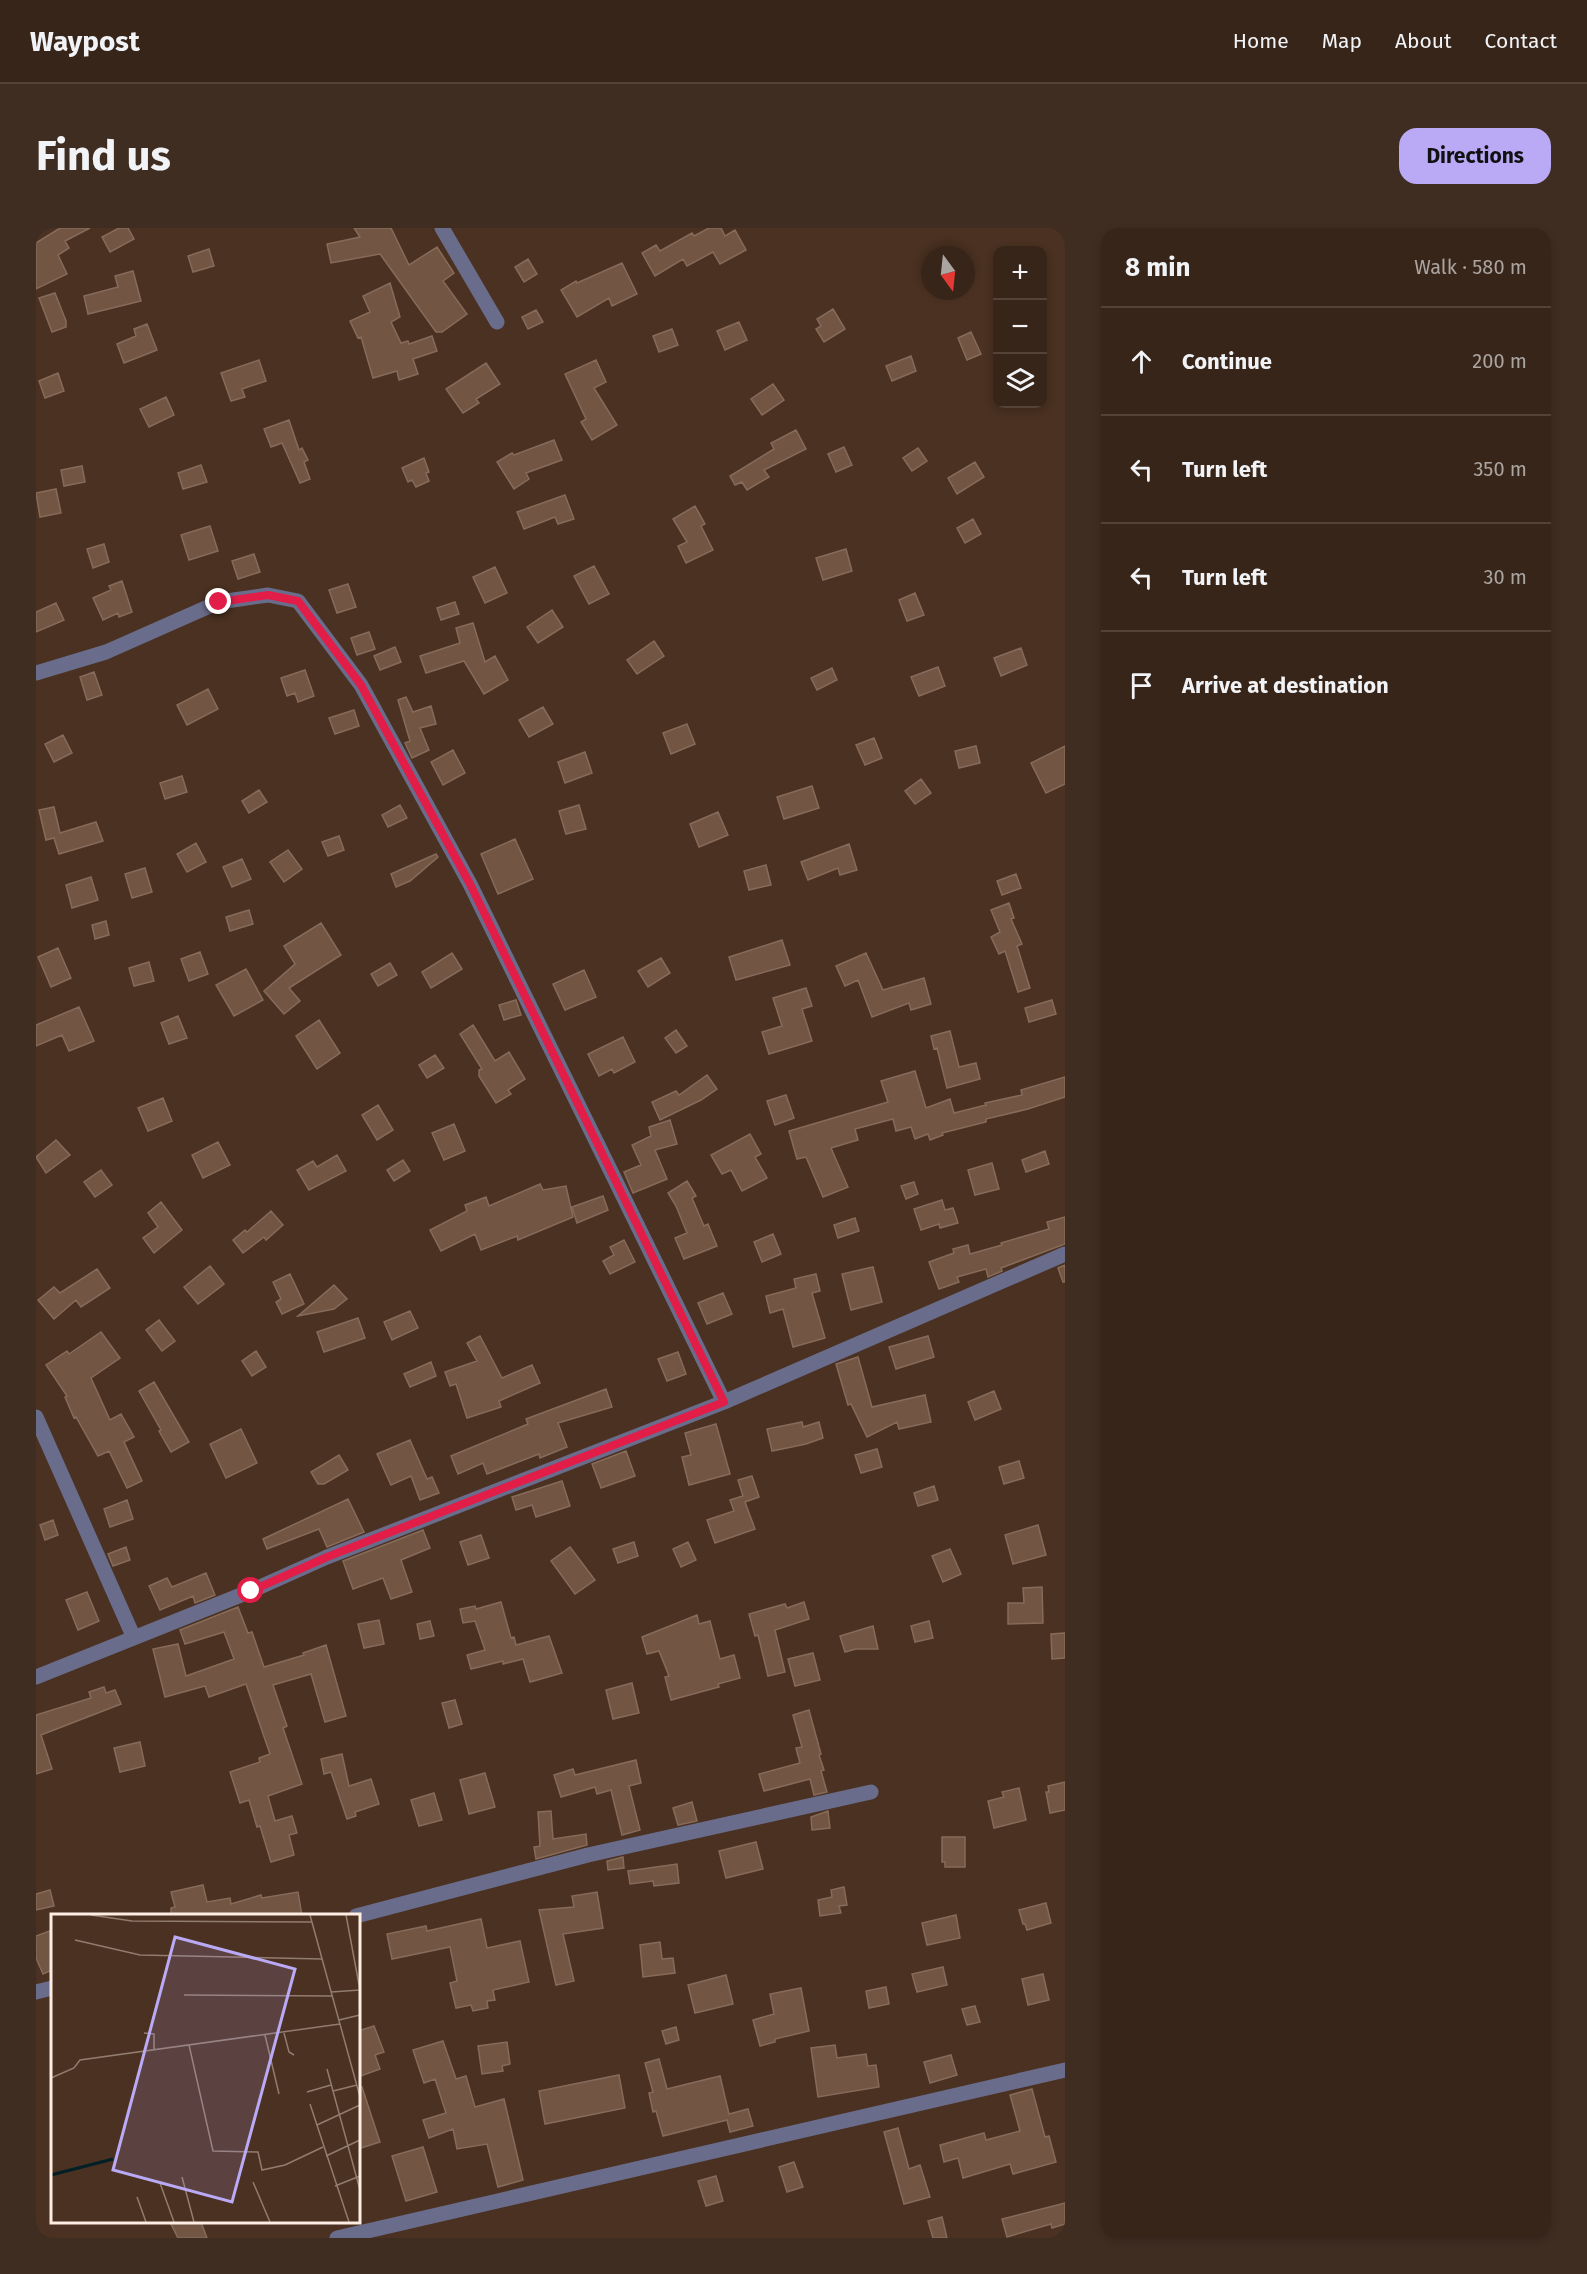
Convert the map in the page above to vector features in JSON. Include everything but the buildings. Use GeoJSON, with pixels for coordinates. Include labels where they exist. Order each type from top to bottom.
{"type":"FeatureCollection","features":[{"type":"Feature","properties":{"kind":"street"},"geometry":{"type":"LineString","coordinates":[[442,228],[497,322]]}},
{"type":"Feature","properties":{"kind":"street"},"geometry":{"type":"LineString","coordinates":[[36,674],[106,652],[219,602],[268,595],[298,601],[361,685],[470,884],[724,1402]]}},
{"type":"Feature","properties":{"kind":"street"},"geometry":{"type":"LineString","coordinates":[[36,1677],[251,1591],[327,1557],[724,1402],[1065,1254]]}},
{"type":"Feature","properties":{"kind":"street"},"geometry":{"type":"LineString","coordinates":[[36,1417],[134,1638]]}},
{"type":"Feature","properties":{"kind":"street"},"geometry":{"type":"LineString","coordinates":[[360,1915],[588,1855],[871,1792]]}},
{"type":"Feature","properties":{"kind":"street"},"geometry":{"type":"LineString","coordinates":[[36,1992],[51,1988]]}},
{"type":"Feature","properties":{"kind":"street"},"geometry":{"type":"LineString","coordinates":[[337,2238],[1065,2070]]}},
{"type":"Feature","properties":{"kind":"route"},"geometry":{"type":"LineString","coordinates":[[219,602],[268,595],[298,601],[361,685],[470,884],[724,1402],[327,1557],[251,1591]]}}]}
